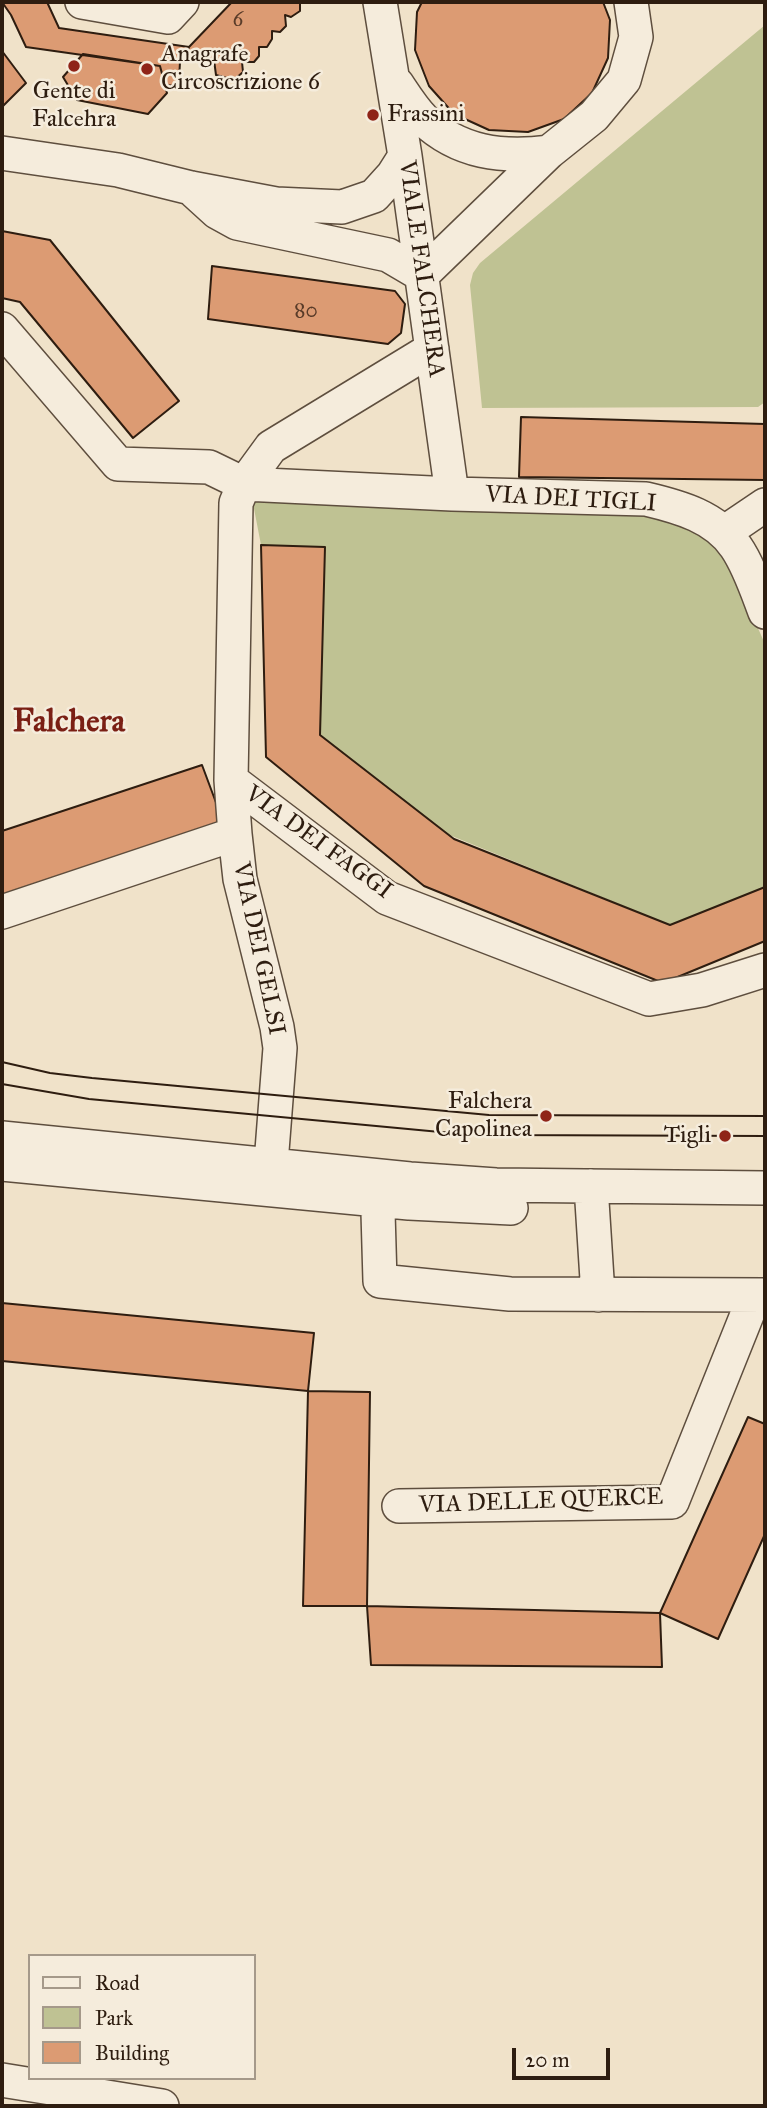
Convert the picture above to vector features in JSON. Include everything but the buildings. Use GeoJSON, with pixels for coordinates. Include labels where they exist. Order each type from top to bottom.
{"type":"FeatureCollection","features":[{"type":"Feature","properties":{"kind":"street"},"geometry":{"type":"LineString","coordinates":[[82,2],[168,17],[182,2]]}},
{"type":"Feature","properties":{"kind":"street","name":"VIALE FALCHERA"},"geometry":{"type":"LineString","coordinates":[[380,2],[394,80],[452,495]]}},
{"type":"Feature","properties":{"kind":"street"},"geometry":{"type":"LineString","coordinates":[[191,188],[217,212],[237,223],[383,254],[422,275],[549,152],[594,116],[624,80],[636,37],[631,2]]}},
{"type":"Feature","properties":{"kind":"street"},"geometry":{"type":"LineString","coordinates":[[394,80],[421,117],[443,136],[485,153],[526,155],[549,152]]}},
{"type":"Feature","properties":{"kind":"street"},"geometry":{"type":"LineString","coordinates":[[2,153],[118,170],[191,188],[276,204],[342,207],[373,196],[393,175],[405,156]]}},
{"type":"Feature","properties":{"kind":"street"},"geometry":{"type":"LineString","coordinates":[[2,328],[118,464],[209,467],[244,484],[452,495]]}},
{"type":"Feature","properties":{"kind":"street","name":"VIA DEI FAGGI"},"geometry":{"type":"LineString","coordinates":[[432,349],[271,447],[244,484],[236,503],[231,780],[387,898],[649,999],[702,990],[765,970]]}},
{"type":"Feature","properties":{"kind":"street","name":"VIA DEI TIGLI"},"geometry":{"type":"LineString","coordinates":[[452,495],[646,499],[676,506],[700,516],[725,533],[737,548],[765,612]]}},
{"type":"Feature","properties":{"kind":"street"},"geometry":{"type":"LineString","coordinates":[[725,533],[765,505]]}},
{"type":"Feature","properties":{"kind":"street","name":"VIA DEI GELSI"},"geometry":{"type":"LineString","coordinates":[[231,780],[240,879],[280,1048],[270,1177]]}},
{"type":"Feature","properties":{"kind":"street","name":"VIA DEI GELSI"},"geometry":{"type":"LineString","coordinates":[[2,912],[235,834]]}},
{"type":"Feature","properties":{"kind":"street"},"geometry":{"type":"LineString","coordinates":[[2,1138],[270,1177],[378,1188],[499,1208],[592,1198],[765,1188]]}},
{"type":"Feature","properties":{"kind":"street"},"geometry":{"type":"LineString","coordinates":[[2,1164],[270,1177]]}},
{"type":"Feature","properties":{"kind":"street","name":"VIA DELLE QUERCE"},"geometry":{"type":"LineString","coordinates":[[378,1188],[380,1281],[510,1294],[760,1295],[672,1502],[399,1506]]}},
{"type":"Feature","properties":{"kind":"street"},"geometry":{"type":"LineString","coordinates":[[592,1198],[765,1210]]}},
{"type":"Feature","properties":{"kind":"street"},"geometry":{"type":"LineString","coordinates":[[592,1198],[598,1295]]}},
{"type":"Feature","properties":{"kind":"street"},"geometry":{"type":"LineString","coordinates":[[2,2080],[162,2106]]}},
{"type":"Feature","properties":{"kind":"green space"},"geometry":{"type":"Polygon","coordinates":[[[765,25],[765,402],[758,407],[482,408],[470,285],[473,273],[480,263],[765,25]]]}},
{"type":"Feature","properties":{"kind":"green space"},"geometry":{"type":"Polygon","coordinates":[[[251,493],[623,512],[675,523],[712,541],[712,545],[729,566],[738,583],[765,644],[765,887],[670,925],[447,834],[320,735],[325,547],[261,545],[251,493]]]}},
{"type":"Feature","properties":{"kind":"tram line"},"geometry":{"type":"LineString","coordinates":[[2,1062],[50,1073],[92,1078],[489,1115],[765,1116]]}},
{"type":"Feature","properties":{"kind":"tram line"},"geometry":{"type":"LineString","coordinates":[[2,1084],[89,1099],[440,1132],[500,1135],[765,1136]]}},
{"type":"Feature","properties":{"kind":"place","name":"Gente di Falcehra"},"geometry":{"type":"Point","coordinates":[74,66]}},
{"type":"Feature","properties":{"kind":"place","name":"Anagrafe Circoscrizione 6"},"geometry":{"type":"Point","coordinates":[147,69]}},
{"type":"Feature","properties":{"kind":"place","name":"Frassini"},"geometry":{"type":"Point","coordinates":[373,115]}},
{"type":"Feature","properties":{"kind":"place","name":"Falchera Capolinea"},"geometry":{"type":"Point","coordinates":[546,1116]}},
{"type":"Feature","properties":{"kind":"place","name":"Tigli"},"geometry":{"type":"Point","coordinates":[725,1136]}},
{"type":"Feature","properties":{"kind":"district","name":"Falchera"},"geometry":{"type":"Point","coordinates":[69,723]}}]}
